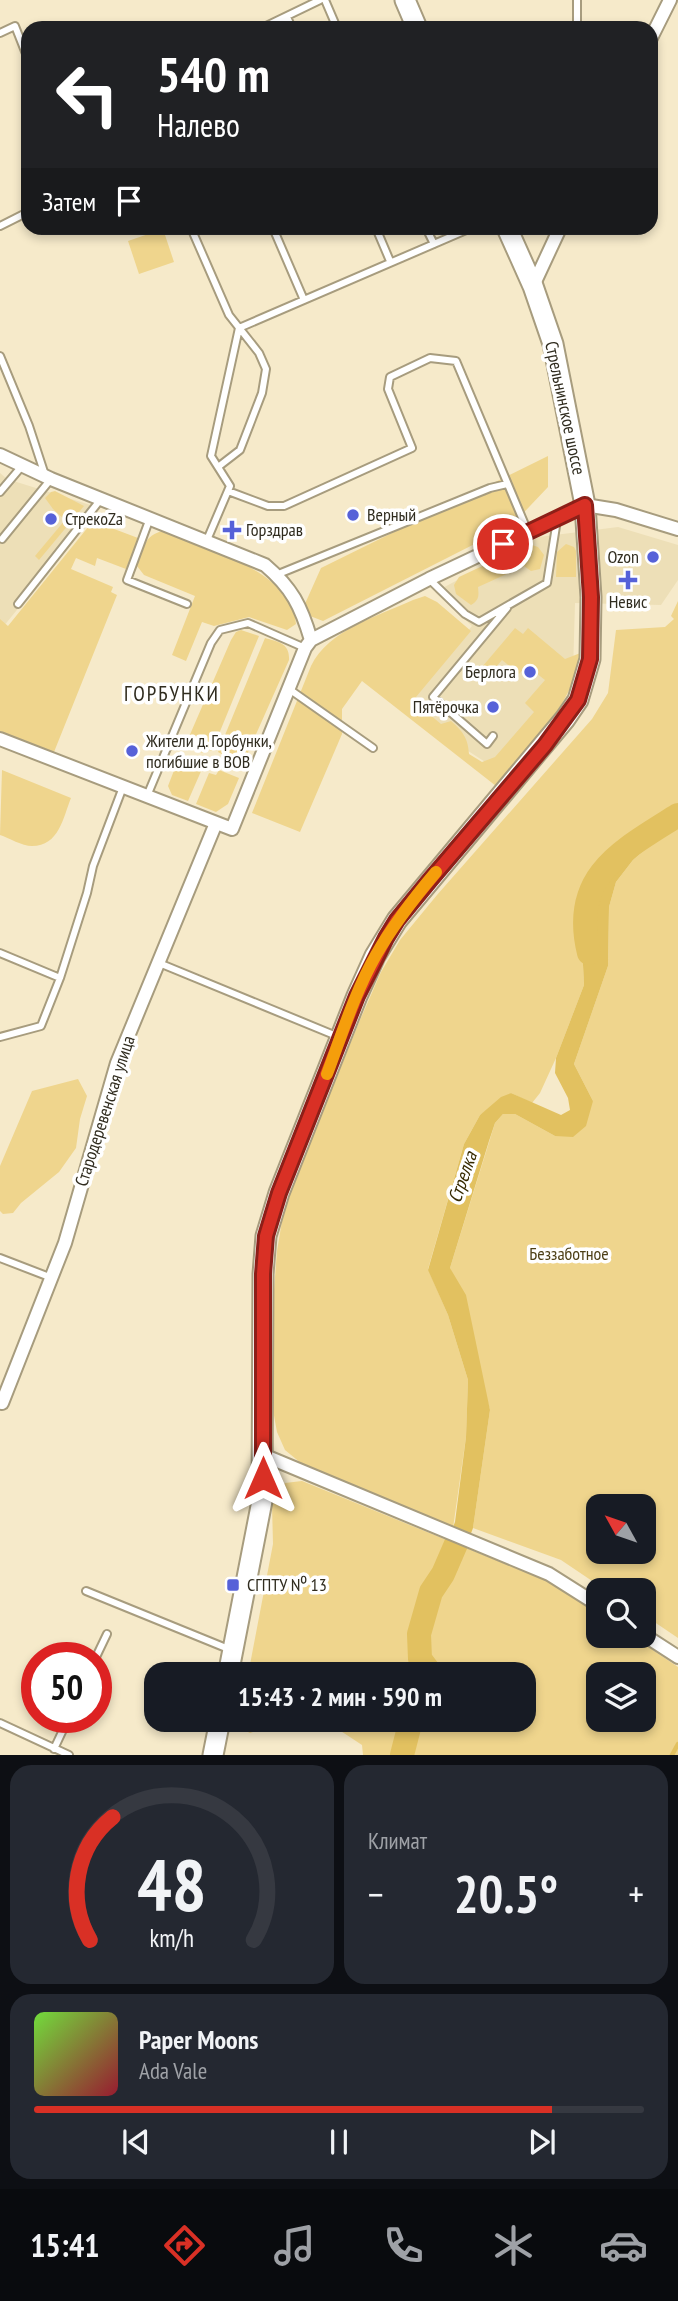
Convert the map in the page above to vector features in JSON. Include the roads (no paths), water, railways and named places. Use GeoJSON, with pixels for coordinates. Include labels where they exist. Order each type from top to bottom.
{"type":"FeatureCollection","features":[{"type":"Feature","properties":{"kind":"main road"},"geometry":{"type":"LineString","coordinates":[[405,0],[414,21]]}},
{"type":"Feature","properties":{"kind":"main road","name":"Стрельнинское шоссе"},"geometry":{"type":"LineString","coordinates":[[231,1662],[262,1502],[263,1274],[266,1236],[279,1193],[375,956],[397,920],[545,745],[578,700],[590,659],[591,597],[585,505],[553,344],[533,286],[510,235]]}},
{"type":"Feature","properties":{"kind":"main road"},"geometry":{"type":"LineString","coordinates":[[213,1755],[218,1732]]}},
{"type":"Feature","properties":{"kind":"street"},"geometry":{"type":"LineString","coordinates":[[658,24],[670,0]]}},
{"type":"Feature","properties":{"kind":"street"},"geometry":{"type":"LineString","coordinates":[[533,286],[557,235]]}},
{"type":"Feature","properties":{"kind":"street"},"geometry":{"type":"LineString","coordinates":[[0,455],[48,478],[265,565],[288,587],[302,611],[308,644],[232,829],[0,739]]}},
{"type":"Feature","properties":{"kind":"street"},"geometry":{"type":"LineString","coordinates":[[308,644],[429,579],[585,505],[616,510],[678,529]]}},
{"type":"Feature","properties":{"kind":"street","name":"Стародеревенская улица"},"geometry":{"type":"LineString","coordinates":[[1,1402],[65,1243],[117,1063],[216,823]]}},
{"type":"Feature","properties":{"kind":"street"},"geometry":{"type":"LineString","coordinates":[[263,1455],[549,1574],[586,1597]]}},
{"type":"Feature","properties":{"kind":"street"},"geometry":{"type":"LineString","coordinates":[[656,1643],[678,1657]]}},
{"type":"Feature","properties":{"kind":"lane"},"geometry":{"type":"LineString","coordinates":[[278,21],[323,0],[334,21]]}},
{"type":"Feature","properties":{"kind":"lane"},"geometry":{"type":"LineString","coordinates":[[577,0],[577,21]]}},
{"type":"Feature","properties":{"kind":"lane"},"geometry":{"type":"LineString","coordinates":[[287,17],[289,21]]}},
{"type":"Feature","properties":{"kind":"lane"},"geometry":{"type":"LineString","coordinates":[[0,33],[15,26],[21,41]]}},
{"type":"Feature","properties":{"kind":"lane"},"geometry":{"type":"LineString","coordinates":[[0,226],[21,216]]}},
{"type":"Feature","properties":{"kind":"lane"},"geometry":{"type":"LineString","coordinates":[[194,235],[229,315],[260,353],[266,369],[262,393],[240,450],[218,467]]}},
{"type":"Feature","properties":{"kind":"lane"},"geometry":{"type":"LineString","coordinates":[[276,235],[304,300]]}},
{"type":"Feature","properties":{"kind":"lane"},"geometry":{"type":"LineString","coordinates":[[379,235],[390,261]]}},
{"type":"Feature","properties":{"kind":"lane"},"geometry":{"type":"LineString","coordinates":[[430,235],[434,244]]}},
{"type":"Feature","properties":{"kind":"lane"},"geometry":{"type":"LineString","coordinates":[[239,328],[455,235]]}},
{"type":"Feature","properties":{"kind":"lane"},"geometry":{"type":"LineString","coordinates":[[207,540],[230,486],[211,456],[239,328]]}},
{"type":"Feature","properties":{"kind":"lane"},"geometry":{"type":"LineString","coordinates":[[0,356],[48,478],[2,539]]}},
{"type":"Feature","properties":{"kind":"lane"},"geometry":{"type":"LineString","coordinates":[[228,491],[268,506],[284,506],[412,448],[388,389],[390,377],[430,358],[456,361],[528,532]]}},
{"type":"Feature","properties":{"kind":"lane"},"geometry":{"type":"LineString","coordinates":[[0,492],[22,466]]}},
{"type":"Feature","properties":{"kind":"lane"},"geometry":{"type":"LineString","coordinates":[[0,480],[6,485]]}},
{"type":"Feature","properties":{"kind":"lane"},"geometry":{"type":"LineString","coordinates":[[276,575],[490,488],[507,484]]}},
{"type":"Feature","properties":{"kind":"lane"},"geometry":{"type":"LineString","coordinates":[[18,604],[102,499]]}},
{"type":"Feature","properties":{"kind":"lane"},"geometry":{"type":"LineString","coordinates":[[149,518],[127,580],[187,604]]}},
{"type":"Feature","properties":{"kind":"lane"},"geometry":{"type":"LineString","coordinates":[[479,622],[547,583],[557,518]]}},
{"type":"Feature","properties":{"kind":"lane"},"geometry":{"type":"LineString","coordinates":[[429,579],[465,614],[489,630]]}},
{"type":"Feature","properties":{"kind":"lane"},"geometry":{"type":"LineString","coordinates":[[493,736],[487,744],[433,697],[512,603]]}},
{"type":"Feature","properties":{"kind":"lane"},"geometry":{"type":"LineString","coordinates":[[147,796],[211,643],[220,630],[248,623],[308,644]]}},
{"type":"Feature","properties":{"kind":"lane"},"geometry":{"type":"LineString","coordinates":[[289,689],[373,748]]}},
{"type":"Feature","properties":{"kind":"lane"},"geometry":{"type":"LineString","coordinates":[[0,1037],[41,1026],[60,978],[93,866],[123,787]]}},
{"type":"Feature","properties":{"kind":"lane"},"geometry":{"type":"LineString","coordinates":[[0,953],[60,978]]}},
{"type":"Feature","properties":{"kind":"lane"},"geometry":{"type":"LineString","coordinates":[[159,963],[341,1038]]}},
{"type":"Feature","properties":{"kind":"lane"},"geometry":{"type":"LineString","coordinates":[[0,1258],[52,1278]]}},
{"type":"Feature","properties":{"kind":"lane"},"geometry":{"type":"LineString","coordinates":[[86,1591],[233,1651]]}},
{"type":"Feature","properties":{"kind":"lane"},"geometry":{"type":"LineString","coordinates":[[103,1642],[107,1634]]}},
{"type":"Feature","properties":{"kind":"lane"},"geometry":{"type":"LineString","coordinates":[[0,1723],[69,1755]]}},
{"type":"Feature","properties":{"kind":"lane"},"geometry":{"type":"LineString","coordinates":[[54,1749],[62,1733]]}},
{"type":"Feature","properties":{"kind":"water"},"geometry":{"type":"Polygon","coordinates":[[[678,807],[678,829],[657,839],[633,860],[616,882],[609,907],[608,966],[574,1064],[593,1101],[586,1126],[573,1137],[555,1136],[515,1114],[503,1114],[495,1123],[450,1268],[466,1295],[490,1410],[473,1528],[457,1571],[443,1574],[445,1548],[455,1522],[466,1437],[468,1380],[448,1315],[428,1270],[464,1144],[480,1115],[501,1097],[511,1093],[561,1115],[570,1110],[568,1098],[555,1073],[556,1058],[584,985],[582,945],[586,905],[602,873],[636,832],[678,807]]]}},
{"type":"Feature","properties":{"kind":"waterway","name":"Стрелка"},"geometry":{"type":"LineString","coordinates":[[589,953],[585,926],[587,904],[594,885],[620,854],[678,815]]}},
{"type":"Feature","properties":{"kind":"waterway","name":"Стрелка"},"geometry":{"type":"LineString","coordinates":[[422,1662],[419,1634],[431,1592],[443,1574],[456,1544]]}},
{"type":"Feature","properties":{"kind":"waterway","name":"Стрелка"},"geometry":{"type":"LineString","coordinates":[[402,1755],[408,1732]]}},
{"type":"Feature","properties":{"kind":"waterway"},"geometry":{"type":"LineString","coordinates":[[672,1755],[678,1744]]}},
{"type":"Feature","properties":{"kind":"place","name":"Верный"},"geometry":{"type":"Point","coordinates":[353,515]}},
{"type":"Feature","properties":{"kind":"place","name":"СтрекоZа"},"geometry":{"type":"Point","coordinates":[51,519]}},
{"type":"Feature","properties":{"kind":"place","name":"Горздрав"},"geometry":{"type":"Point","coordinates":[232,530]}},
{"type":"Feature","properties":{"kind":"place","name":"Ozon"},"geometry":{"type":"Point","coordinates":[653,557]}},
{"type":"Feature","properties":{"kind":"place","name":"Невис"},"geometry":{"type":"Point","coordinates":[628,580]}},
{"type":"Feature","properties":{"kind":"place","name":"Берлога"},"geometry":{"type":"Point","coordinates":[530,672]}},
{"type":"Feature","properties":{"kind":"place","name":"Пятёрочка"},"geometry":{"type":"Point","coordinates":[493,707]}},
{"type":"Feature","properties":{"kind":"place","name":"Жители д. Горбунки, погибшие в ВОВ"},"geometry":{"type":"Point","coordinates":[132,751]}},
{"type":"Feature","properties":{"kind":"place","name":"СГПТУ N⁰ 13"},"geometry":{"type":"Point","coordinates":[233,1585]}},
{"type":"Feature","properties":{"kind":"district","name":"ГОРБУНКИ"},"geometry":{"type":"Point","coordinates":[172,694]}},
{"type":"Feature","properties":{"kind":"park label","name":"Беззаботное"},"geometry":{"type":"Point","coordinates":[569,1254]}}]}
